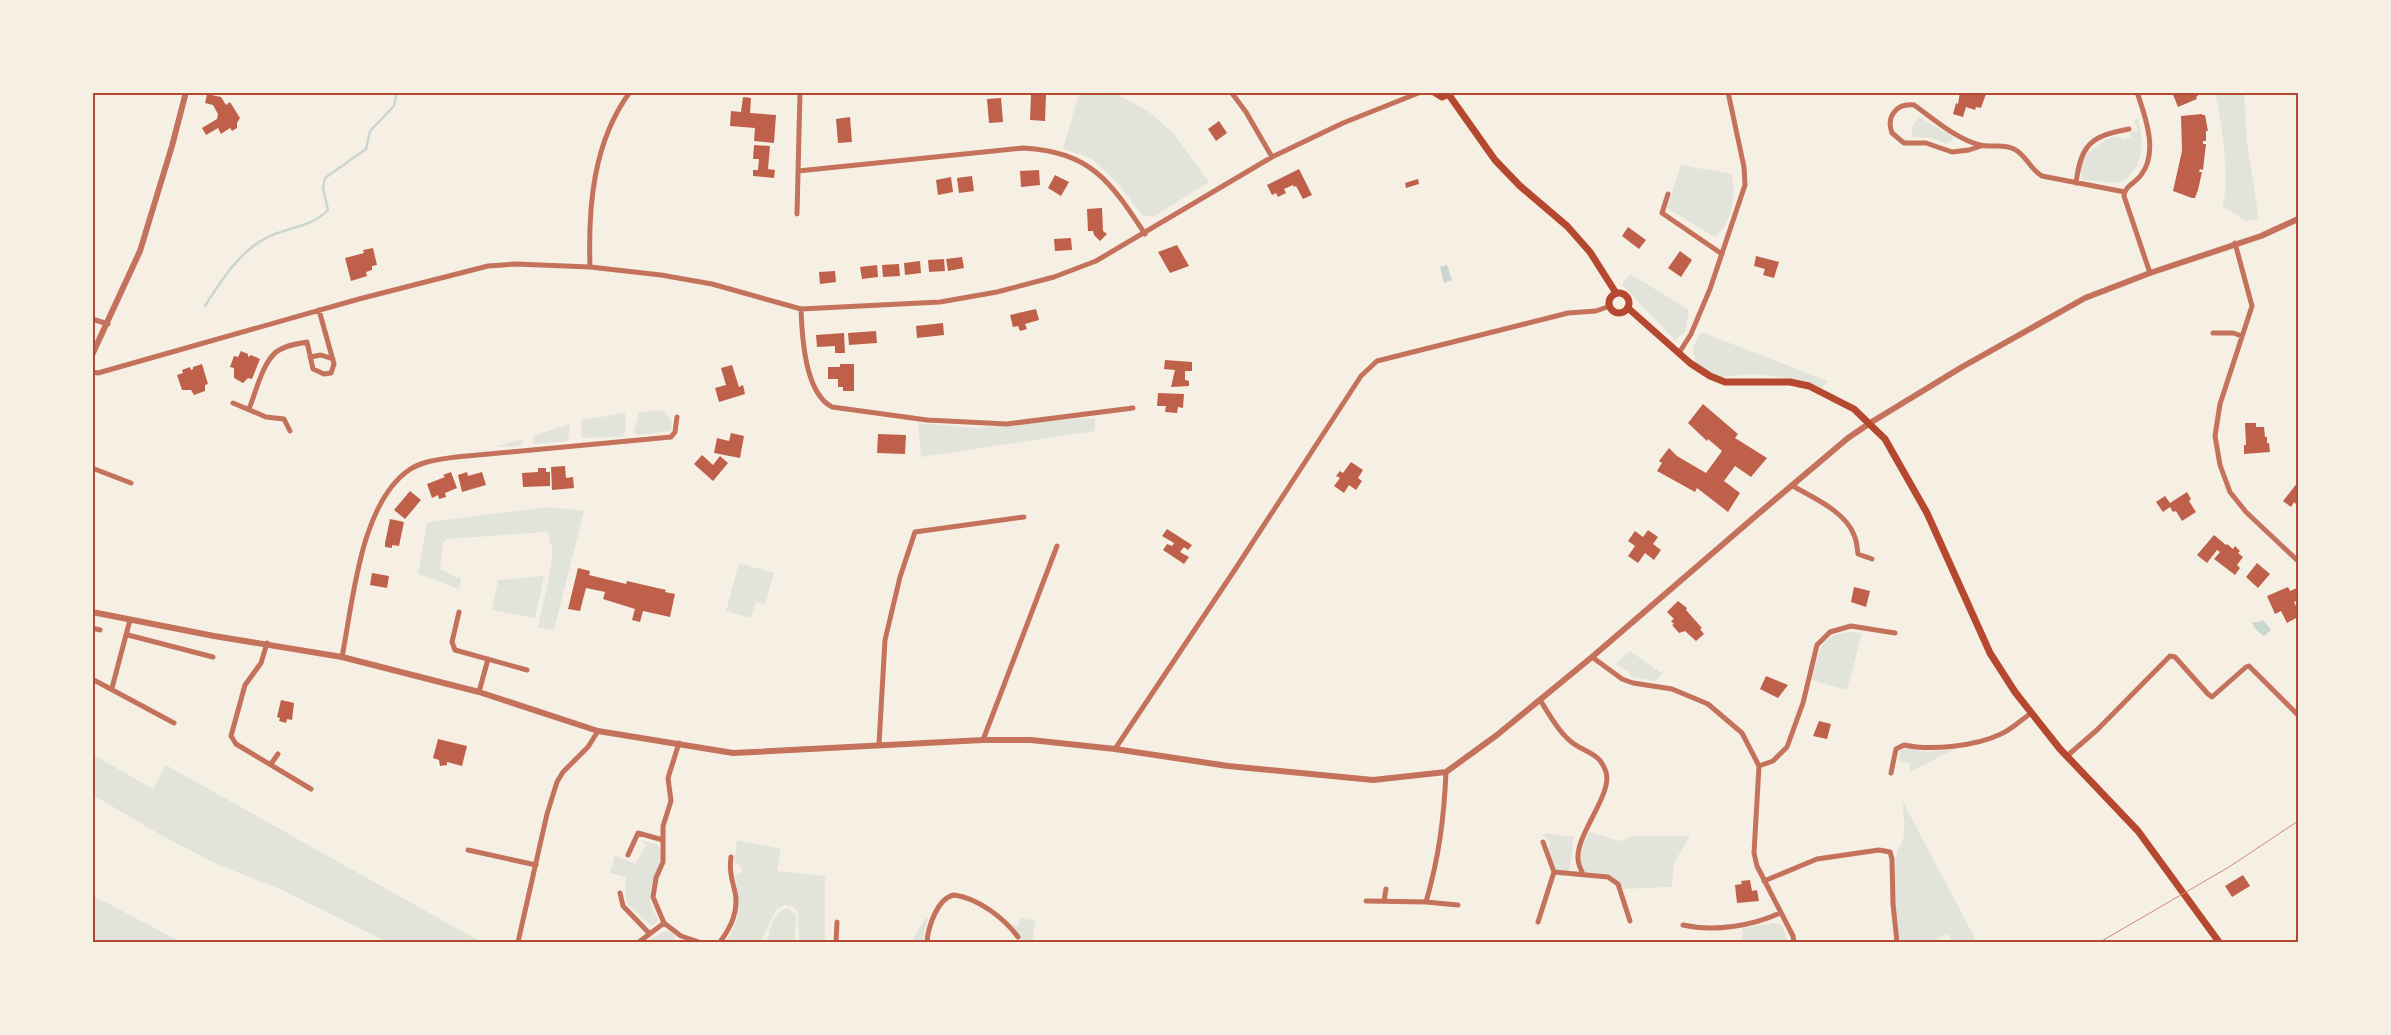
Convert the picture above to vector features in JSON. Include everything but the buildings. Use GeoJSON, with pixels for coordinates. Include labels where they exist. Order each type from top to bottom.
{"type":"FeatureCollection","features":[{"type":"Feature","properties":{"kind":"main road"},"geometry":{"type":"LineString","coordinates":[[1434,92],[1442,97],[1450,94],[1494,160],[1520,186],[1567,226],[1590,252],[1616,293]]}},
{"type":"Feature","properties":{"kind":"main road"},"geometry":{"type":"LineString","coordinates":[[1628,308],[1617,312],[1610,306],[1611,298],[1616,293],[1623,293],[1628,298],[1628,308],[1679,353],[1710,376],[1725,382],[1790,382],[1809,386],[1854,409],[1885,439],[1910,480],[1990,653],[2030,714],[2138,831],[2172,875],[2218,942]]}},
{"type":"Feature","properties":{"kind":"street"},"geometry":{"type":"LineString","coordinates":[[92,355],[108,324],[140,251],[172,146],[186,92]]}},
{"type":"Feature","properties":{"kind":"street"},"geometry":{"type":"LineString","coordinates":[[590,268],[589,235],[593,187],[602,149],[612,119],[630,92]]}},
{"type":"Feature","properties":{"kind":"street"},"geometry":{"type":"LineString","coordinates":[[797,214],[800,92]]}},
{"type":"Feature","properties":{"kind":"street"},"geometry":{"type":"LineString","coordinates":[[1231,92],[1246,112],[1272,158]]}},
{"type":"Feature","properties":{"kind":"street"},"geometry":{"type":"LineString","coordinates":[[92,372],[98,373],[319,310],[488,266],[516,264],[590,268],[712,284],[801,309],[940,302],[997,292],[1073,271],[1110,254],[1272,158],[1343,123],[1421,92]]}},
{"type":"Feature","properties":{"kind":"street"},"geometry":{"type":"LineString","coordinates":[[1679,353],[1691,334],[1746,185],[1728,92]]}},
{"type":"Feature","properties":{"kind":"street"},"geometry":{"type":"LineString","coordinates":[[2124,192],[2142,175],[2147,159],[2149,125],[2138,92]]}},
{"type":"Feature","properties":{"kind":"street"},"geometry":{"type":"LineString","coordinates":[[1981,146],[1959,136],[1914,105],[1908,104],[1897,108],[1890,120],[1892,133],[1904,143],[1926,143],[1952,152],[1995,145],[2013,148],[2023,156],[2033,170],[2042,176],[2124,192]]}},
{"type":"Feature","properties":{"kind":"street"},"geometry":{"type":"LineString","coordinates":[[2076,183],[2079,160],[2087,147],[2107,134],[2129,129]]}},
{"type":"Feature","properties":{"kind":"street"},"geometry":{"type":"LineString","coordinates":[[798,171],[1004,150],[1043,149],[1080,161],[1104,177],[1114,187],[1145,234]]}},
{"type":"Feature","properties":{"kind":"street"},"geometry":{"type":"LineString","coordinates":[[2124,192],[2150,273]]}},
{"type":"Feature","properties":{"kind":"street"},"geometry":{"type":"LineString","coordinates":[[1668,194],[1662,212],[1665,216],[1722,254]]}},
{"type":"Feature","properties":{"kind":"street"},"geometry":{"type":"LineString","coordinates":[[92,612],[342,657],[479,692],[598,730],[732,753],[879,744],[1031,740],[1115,749],[1228,766],[1373,780],[1446,772],[1497,735],[1592,657],[1848,438],[1962,367],[2085,298],[2235,243],[2261,236],[2298,219]]}},
{"type":"Feature","properties":{"kind":"street"},"geometry":{"type":"LineString","coordinates":[[2235,243],[2252,306],[2220,404],[2215,436],[2220,465],[2230,492],[2246,512],[2298,561]]}},
{"type":"Feature","properties":{"kind":"street"},"geometry":{"type":"LineString","coordinates":[[1115,749],[1361,376],[1377,361],[1568,313],[1596,311],[1610,306]]}},
{"type":"Feature","properties":{"kind":"street"},"geometry":{"type":"LineString","coordinates":[[801,309],[804,350],[814,385],[823,403],[832,407],[927,420],[1007,424],[1133,408]]}},
{"type":"Feature","properties":{"kind":"street"},"geometry":{"type":"LineString","coordinates":[[249,409],[269,360],[277,351],[307,342],[313,369],[324,374],[331,373],[334,364],[319,310]]}},
{"type":"Feature","properties":{"kind":"street"},"geometry":{"type":"LineString","coordinates":[[92,320],[108,324]]}},
{"type":"Feature","properties":{"kind":"street"},"geometry":{"type":"LineString","coordinates":[[2213,333],[2233,333],[2242,336]]}},
{"type":"Feature","properties":{"kind":"street"},"geometry":{"type":"LineString","coordinates":[[310,357],[321,355],[333,359]]}},
{"type":"Feature","properties":{"kind":"street"},"geometry":{"type":"LineString","coordinates":[[233,403],[266,417],[284,419],[290,431]]}},
{"type":"Feature","properties":{"kind":"street"},"geometry":{"type":"LineString","coordinates":[[342,657],[365,540],[372,517],[388,492],[409,470],[429,461],[456,457],[671,437],[675,432],[677,417]]}},
{"type":"Feature","properties":{"kind":"street"},"geometry":{"type":"LineString","coordinates":[[92,468],[131,483]]}},
{"type":"Feature","properties":{"kind":"street"},"geometry":{"type":"LineString","coordinates":[[1793,486],[1820,501],[1846,521],[1854,534],[1858,554],[1872,559]]}},
{"type":"Feature","properties":{"kind":"street"},"geometry":{"type":"LineString","coordinates":[[879,744],[885,640],[900,577],[915,532],[1024,517]]}},
{"type":"Feature","properties":{"kind":"street"},"geometry":{"type":"LineString","coordinates":[[983,740],[1057,546]]}},
{"type":"Feature","properties":{"kind":"street"},"geometry":{"type":"LineString","coordinates":[[459,612],[452,642],[455,650],[527,670]]}},
{"type":"Feature","properties":{"kind":"street"},"geometry":{"type":"LineString","coordinates":[[112,688],[128,635],[130,620]]}},
{"type":"Feature","properties":{"kind":"street"},"geometry":{"type":"LineString","coordinates":[[1759,766],[1774,761],[1788,747],[1803,703],[1817,645],[1830,632],[1852,626],[1895,633]]}},
{"type":"Feature","properties":{"kind":"street"},"geometry":{"type":"LineString","coordinates":[[92,628],[100,630]]}},
{"type":"Feature","properties":{"kind":"street"},"geometry":{"type":"LineString","coordinates":[[128,635],[213,657]]}},
{"type":"Feature","properties":{"kind":"street"},"geometry":{"type":"LineString","coordinates":[[267,643],[261,663],[245,685],[231,736],[236,744],[311,789]]}},
{"type":"Feature","properties":{"kind":"street"},"geometry":{"type":"LineString","coordinates":[[2067,756],[2097,730],[2170,656],[2175,657],[2208,694],[2212,696],[2249,666],[2298,715]]}},
{"type":"Feature","properties":{"kind":"street"},"geometry":{"type":"LineString","coordinates":[[1592,657],[1622,679],[1633,683],[1672,689],[1708,704],[1742,733],[1759,766],[1754,853],[1757,866],[1793,936],[1794,942]]}},
{"type":"Feature","properties":{"kind":"street"},"geometry":{"type":"LineString","coordinates":[[479,692],[488,659]]}},
{"type":"Feature","properties":{"kind":"street"},"geometry":{"type":"LineString","coordinates":[[92,679],[112,688],[174,723]]}},
{"type":"Feature","properties":{"kind":"street"},"geometry":{"type":"LineString","coordinates":[[1540,700],[1566,737],[1577,747],[1596,754],[1606,773],[1606,784],[1579,845],[1578,861],[1583,874]]}},
{"type":"Feature","properties":{"kind":"street"},"geometry":{"type":"LineString","coordinates":[[165,718],[171,712]]}},
{"type":"Feature","properties":{"kind":"street"},"geometry":{"type":"LineString","coordinates":[[1892,773],[1896,750],[1904,745],[1917,748],[1939,747],[1980,741],[2002,734],[2030,714]]}},
{"type":"Feature","properties":{"kind":"street"},"geometry":{"type":"LineString","coordinates":[[518,942],[557,782],[563,772],[588,747],[598,730]]}},
{"type":"Feature","properties":{"kind":"street"},"geometry":{"type":"LineString","coordinates":[[680,743],[668,778],[671,801],[663,826],[664,862],[655,883],[653,898],[664,923],[681,936],[699,942]]}},
{"type":"Feature","properties":{"kind":"street"},"geometry":{"type":"LineString","coordinates":[[271,764],[278,754]]}},
{"type":"Feature","properties":{"kind":"street"},"geometry":{"type":"LineString","coordinates":[[1426,902],[1437,866],[1444,815],[1446,772]]}},
{"type":"Feature","properties":{"kind":"street"},"geometry":{"type":"LineString","coordinates":[[628,855],[638,833],[663,840]]}},
{"type":"Feature","properties":{"kind":"street"},"geometry":{"type":"LineString","coordinates":[[1538,922],[1554,872],[1543,842]]}},
{"type":"Feature","properties":{"kind":"street"},"geometry":{"type":"LineString","coordinates":[[468,850],[536,864]]}},
{"type":"Feature","properties":{"kind":"street"},"geometry":{"type":"LineString","coordinates":[[1764,881],[1817,859],[1879,850],[1890,852],[1892,859],[1893,904],[1898,942]]}},
{"type":"Feature","properties":{"kind":"street"},"geometry":{"type":"LineString","coordinates":[[720,942],[734,918],[735,894],[730,875],[731,857]]}},
{"type":"Feature","properties":{"kind":"street"},"geometry":{"type":"LineString","coordinates":[[1554,872],[1608,877],[1618,884],[1630,921]]}},
{"type":"Feature","properties":{"kind":"street"},"geometry":{"type":"LineString","coordinates":[[1384,901],[1386,889]]}},
{"type":"Feature","properties":{"kind":"street"},"geometry":{"type":"LineString","coordinates":[[620,893],[623,906],[649,933]]}},
{"type":"Feature","properties":{"kind":"street"},"geometry":{"type":"LineString","coordinates":[[927,942],[930,923],[935,914],[946,900],[954,895],[969,900],[1003,920],[1018,937]]}},
{"type":"Feature","properties":{"kind":"street"},"geometry":{"type":"LineString","coordinates":[[1366,901],[1458,904]]}},
{"type":"Feature","properties":{"kind":"street"},"geometry":{"type":"LineString","coordinates":[[1683,926],[1744,925],[1780,913]]}},
{"type":"Feature","properties":{"kind":"street"},"geometry":{"type":"LineString","coordinates":[[836,942],[837,922]]}},
{"type":"Feature","properties":{"kind":"street"},"geometry":{"type":"LineString","coordinates":[[639,942],[664,923]]}},
{"type":"Feature","properties":{"kind":"street"},"geometry":{"type":"LineString","coordinates":[[678,942],[681,936]]}},
{"type":"Feature","properties":{"kind":"shaded area"},"geometry":{"type":"Polygon","coordinates":[[[1079,93],[1118,95],[1149,112],[1174,134],[1209,182],[1153,217],[1142,215],[1120,186],[1091,158],[1063,149],[1079,93]]]}},
{"type":"Feature","properties":{"kind":"shaded area"},"geometry":{"type":"Polygon","coordinates":[[[2215,93],[2244,93],[2247,143],[2259,219],[2246,221],[2222,206],[2226,182],[2222,133],[2215,93]]]}},
{"type":"Feature","properties":{"kind":"shaded area"},"geometry":{"type":"Polygon","coordinates":[[[1919,117],[1953,137],[1952,142],[1949,141],[1948,144],[1931,138],[1913,137],[1911,129],[1919,117]]]}},
{"type":"Feature","properties":{"kind":"shaded area"},"geometry":{"type":"Polygon","coordinates":[[[2138,119],[2141,137],[2140,156],[2132,173],[2126,179],[2117,183],[2083,180],[2080,172],[2084,158],[2103,141],[2116,136],[2125,140],[2131,137],[2130,132],[2138,130],[2134,120],[2138,119]]]}},
{"type":"Feature","properties":{"kind":"shaded area"},"geometry":{"type":"Polygon","coordinates":[[[1681,165],[1732,174],[1733,200],[1730,216],[1715,237],[1667,208],[1681,165]]]}},
{"type":"Feature","properties":{"kind":"shaded area"},"geometry":{"type":"Polygon","coordinates":[[[1447,265],[1452,280],[1444,283],[1440,267],[1447,265]]]}},
{"type":"Feature","properties":{"kind":"shaded area"},"geometry":{"type":"Polygon","coordinates":[[[1630,274],[1689,310],[1685,332],[1675,340],[1622,285],[1630,274]]]}},
{"type":"Feature","properties":{"kind":"shaded area"},"geometry":{"type":"Polygon","coordinates":[[[1701,332],[1828,381],[1822,388],[1781,377],[1757,374],[1718,377],[1696,364],[1693,348],[1701,332]]]}},
{"type":"Feature","properties":{"kind":"shaded area"},"geometry":{"type":"Polygon","coordinates":[[[663,410],[672,422],[671,431],[637,435],[634,433],[639,412],[663,410]]]}},
{"type":"Feature","properties":{"kind":"shaded area"},"geometry":{"type":"Polygon","coordinates":[[[625,413],[626,430],[622,437],[582,438],[581,420],[625,413]]]}},
{"type":"Feature","properties":{"kind":"shaded area"},"geometry":{"type":"Polygon","coordinates":[[[1079,418],[1095,419],[1095,431],[921,457],[918,423],[978,428],[1079,418]]]}},
{"type":"Feature","properties":{"kind":"shaded area"},"geometry":{"type":"Polygon","coordinates":[[[570,424],[568,441],[533,443],[533,436],[570,424]]]}},
{"type":"Feature","properties":{"kind":"shaded area"},"geometry":{"type":"Polygon","coordinates":[[[522,439],[520,446],[494,447],[522,439]]]}},
{"type":"Feature","properties":{"kind":"shaded area"},"geometry":{"type":"Polygon","coordinates":[[[549,507],[584,511],[554,630],[538,627],[552,555],[552,545],[550,544],[549,534],[546,532],[448,539],[443,542],[440,569],[457,578],[461,577],[459,589],[418,574],[427,522],[549,507]]]}},
{"type":"Feature","properties":{"kind":"shaded area"},"geometry":{"type":"Polygon","coordinates":[[[739,563],[774,573],[765,605],[756,602],[751,618],[726,611],[739,563]]]}},
{"type":"Feature","properties":{"kind":"shaded area"},"geometry":{"type":"Polygon","coordinates":[[[544,576],[535,618],[492,610],[498,580],[544,576]]]}},
{"type":"Feature","properties":{"kind":"shaded area"},"geometry":{"type":"Polygon","coordinates":[[[2263,620],[2271,630],[2264,636],[2256,630],[2252,622],[2263,620]]]}},
{"type":"Feature","properties":{"kind":"shaded area"},"geometry":{"type":"Polygon","coordinates":[[[1848,632],[1862,633],[1847,690],[1812,680],[1818,654],[1825,642],[1838,634],[1848,632]]]}},
{"type":"Feature","properties":{"kind":"shaded area"},"geometry":{"type":"Polygon","coordinates":[[[1630,651],[1661,673],[1666,669],[1655,681],[1631,677],[1629,672],[1615,664],[1630,651]]]}},
{"type":"Feature","properties":{"kind":"shaded area"},"geometry":{"type":"Polygon","coordinates":[[[1903,748],[1928,752],[1955,749],[1910,772],[1910,764],[1901,762],[1899,759],[1900,751],[1903,748]]]}},
{"type":"Feature","properties":{"kind":"shaded area"},"geometry":{"type":"Polygon","coordinates":[[[92,754],[153,789],[166,765],[481,942],[387,942],[282,890],[219,865],[166,838],[93,795],[92,754]]]}},
{"type":"Feature","properties":{"kind":"shaded area"},"geometry":{"type":"Polygon","coordinates":[[[1902,800],[1977,942],[1952,942],[1948,934],[1938,938],[1936,942],[1901,942],[1897,921],[1895,886],[1897,851],[1904,834],[1902,800]]]}},
{"type":"Feature","properties":{"kind":"shaded area"},"geometry":{"type":"Polygon","coordinates":[[[1589,832],[1619,841],[1633,836],[1690,836],[1674,863],[1672,887],[1622,889],[1614,879],[1592,876],[1581,871],[1581,852],[1589,832]]]}},
{"type":"Feature","properties":{"kind":"shaded area"},"geometry":{"type":"Polygon","coordinates":[[[1546,833],[1574,837],[1570,867],[1566,875],[1561,876],[1557,873],[1548,850],[1550,843],[1542,835],[1546,833]]]}},
{"type":"Feature","properties":{"kind":"shaded area"},"geometry":{"type":"Polygon","coordinates":[[[640,840],[657,844],[660,850],[659,863],[650,892],[650,901],[658,920],[652,926],[627,904],[625,894],[626,877],[610,873],[615,855],[635,864],[646,845],[640,840]]]}},
{"type":"Feature","properties":{"kind":"shaded area"},"geometry":{"type":"Polygon","coordinates":[[[737,840],[781,849],[777,871],[825,876],[825,942],[799,942],[798,913],[793,907],[785,905],[776,910],[761,942],[756,939],[754,942],[725,942],[734,926],[738,910],[735,876],[742,872],[741,866],[734,863],[737,840]]]}},
{"type":"Feature","properties":{"kind":"shaded area"},"geometry":{"type":"Polygon","coordinates":[[[92,895],[181,942],[93,942],[92,895]]]}},
{"type":"Feature","properties":{"kind":"shaded area"},"geometry":{"type":"Polygon","coordinates":[[[788,908],[796,915],[795,942],[769,942],[766,940],[774,920],[781,911],[788,908]]]}},
{"type":"Feature","properties":{"kind":"shaded area"},"geometry":{"type":"Polygon","coordinates":[[[926,917],[928,918],[922,942],[911,942],[926,917]]]}},
{"type":"Feature","properties":{"kind":"shaded area"},"geometry":{"type":"Polygon","coordinates":[[[1020,918],[1036,921],[1032,942],[1024,942],[1012,925],[1019,926],[1020,918]]]}},
{"type":"Feature","properties":{"kind":"shaded area"},"geometry":{"type":"Polygon","coordinates":[[[1774,923],[1782,926],[1788,942],[1742,942],[1743,928],[1774,923]]]}},
{"type":"Feature","properties":{"kind":"shaded area"},"geometry":{"type":"Polygon","coordinates":[[[665,931],[673,933],[675,937],[674,942],[645,942],[665,931]]]}},
{"type":"Feature","properties":{"kind":"waterway"},"geometry":{"type":"LineString","coordinates":[[205,306],[231,268],[247,251],[266,238],[306,224],[328,210],[323,188],[325,178],[366,149],[370,131],[394,106],[397,92]]}},
{"type":"Feature","properties":{"kind":"tram line"},"geometry":{"type":"LineString","coordinates":[[2100,942],[2229,867],[2298,821]]}}]}
